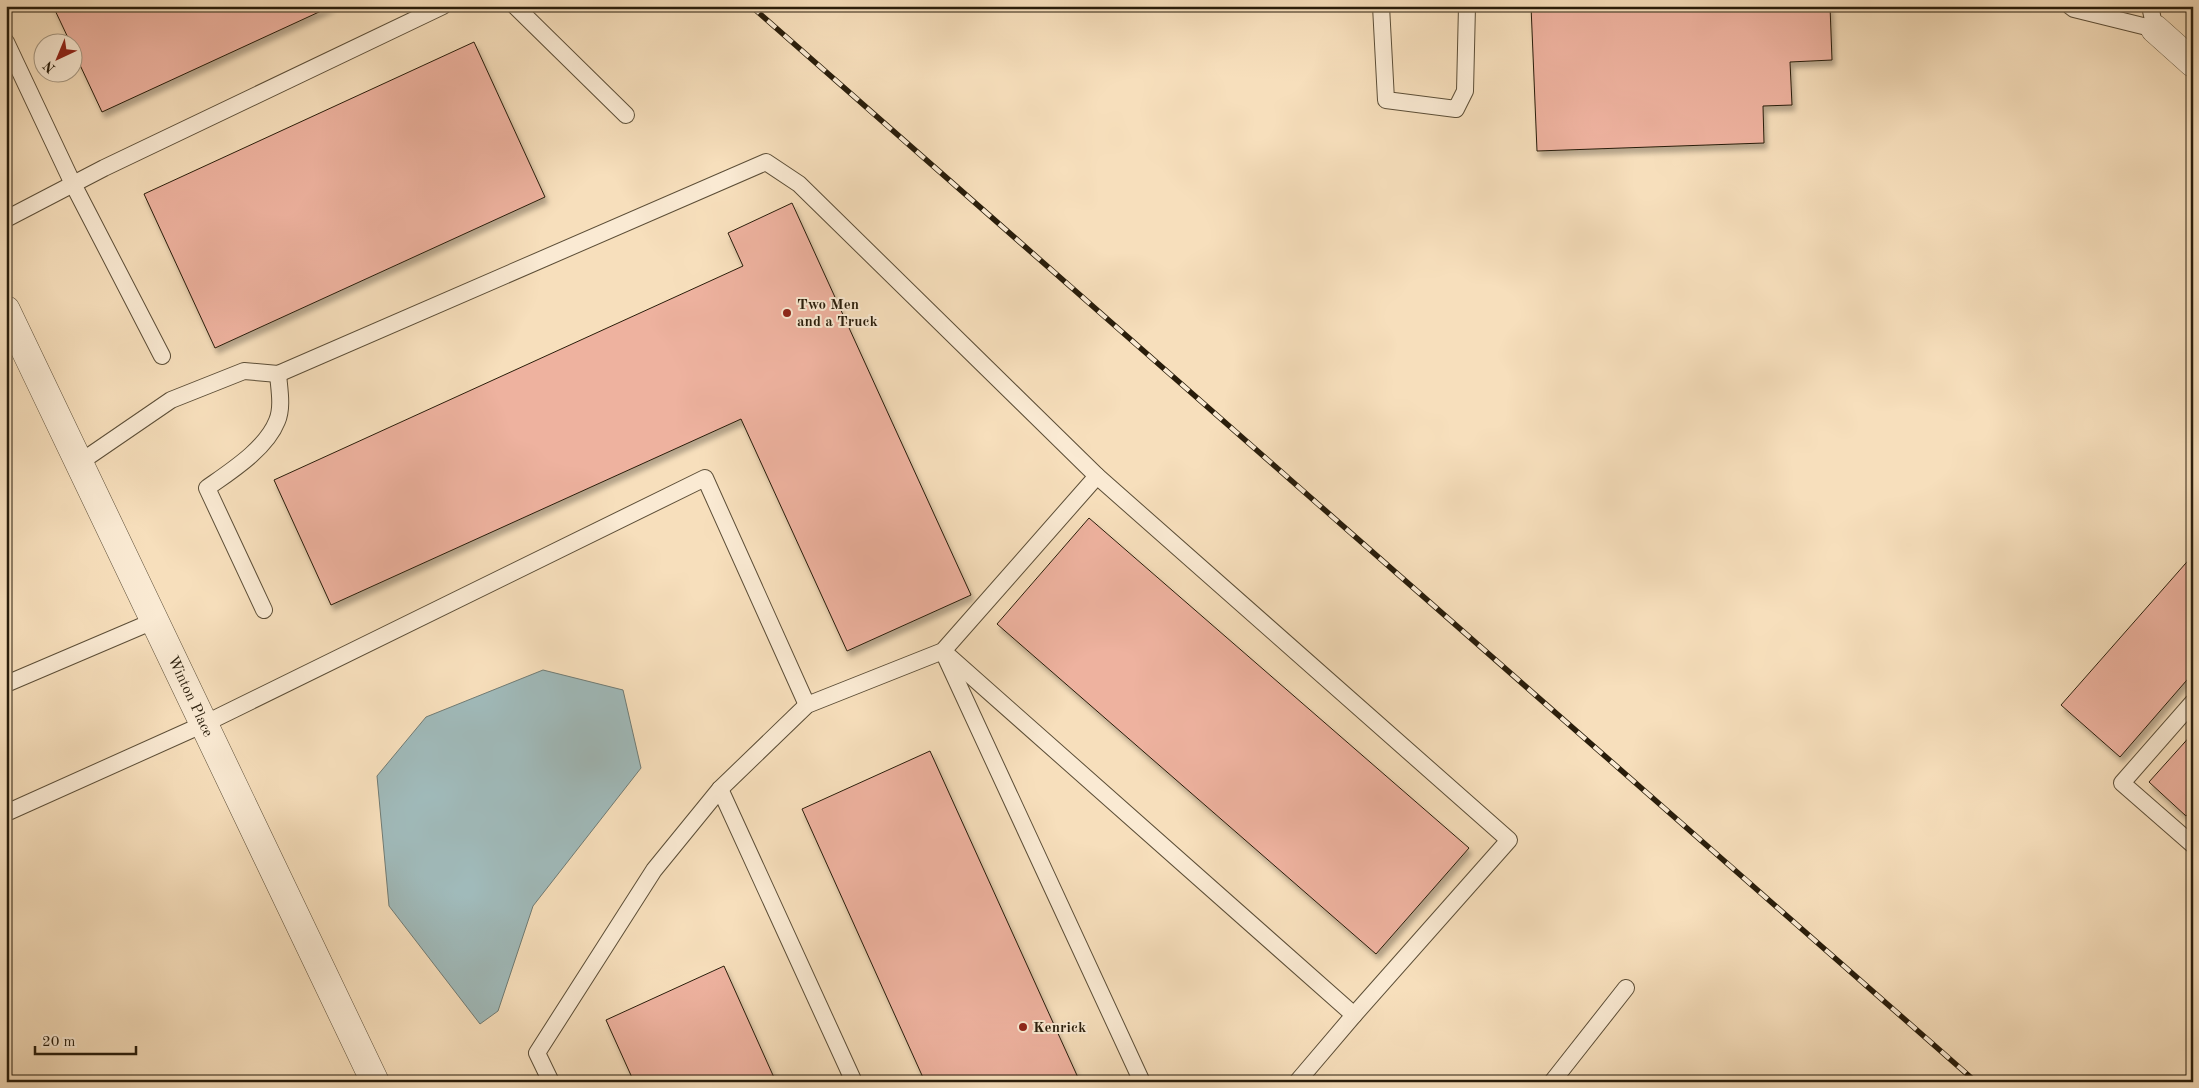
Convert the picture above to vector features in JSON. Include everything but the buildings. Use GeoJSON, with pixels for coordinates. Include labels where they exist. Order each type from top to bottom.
{"type":"FeatureCollection","features":[{"type":"Feature","properties":{"kind":"street"},"geometry":{"type":"LineString","coordinates":[[2152,18],[2193,63]]}},
{"type":"Feature","properties":{"kind":"street","name":"Winton Place"},"geometry":{"type":"LineString","coordinates":[[6,310],[156,620],[375,1082]]}},
{"type":"Feature","properties":{"kind":"lane"},"geometry":{"type":"LineString","coordinates":[[6,220],[74,184],[443,6]]}},
{"type":"Feature","properties":{"kind":"lane"},"geometry":{"type":"LineString","coordinates":[[515,6],[626,115]]}},
{"type":"Feature","properties":{"kind":"lane"},"geometry":{"type":"LineString","coordinates":[[1381,6],[1386,100],[1456,108],[1466,91],[1467,6]]}},
{"type":"Feature","properties":{"kind":"lane"},"geometry":{"type":"LineString","coordinates":[[2070,6],[2074,9],[2152,18]]}},
{"type":"Feature","properties":{"kind":"lane"},"geometry":{"type":"LineString","coordinates":[[6,42],[74,184],[162,356]]}},
{"type":"Feature","properties":{"kind":"lane"},"geometry":{"type":"LineString","coordinates":[[80,463],[172,400],[244,371],[278,374],[766,162],[799,184],[1097,476],[1509,840],[1297,1082]]}},
{"type":"Feature","properties":{"kind":"lane"},"geometry":{"type":"LineString","coordinates":[[264,610],[207,488],[250,456],[278,420],[280,401],[278,374]]}},
{"type":"Feature","properties":{"kind":"lane"},"geometry":{"type":"LineString","coordinates":[[551,1082],[537,1053],[654,870],[720,789],[806,705],[943,651],[1097,476]]}},
{"type":"Feature","properties":{"kind":"lane"},"geometry":{"type":"LineString","coordinates":[[6,813],[204,724],[705,478],[806,705]]}},
{"type":"Feature","properties":{"kind":"lane"},"geometry":{"type":"LineString","coordinates":[[6,684],[156,620]]}},
{"type":"Feature","properties":{"kind":"lane"},"geometry":{"type":"LineString","coordinates":[[943,651],[1354,1015]]}},
{"type":"Feature","properties":{"kind":"lane"},"geometry":{"type":"LineString","coordinates":[[943,651],[1142,1082]]}},
{"type":"Feature","properties":{"kind":"lane"},"geometry":{"type":"LineString","coordinates":[[2192,842],[2122,783],[2193,702]]}},
{"type":"Feature","properties":{"kind":"lane"},"geometry":{"type":"LineString","coordinates":[[720,789],[854,1082]]}},
{"type":"Feature","properties":{"kind":"lane"},"geometry":{"type":"LineString","coordinates":[[1552,1082],[1626,988]]}},
{"type":"Feature","properties":{"kind":"water"},"geometry":{"type":"Polygon","coordinates":[[[543,670],[623,690],[641,768],[533,906],[498,1011],[480,1024],[389,906],[377,776],[426,717],[543,670]]]}},
{"type":"Feature","properties":{"kind":"railway"},"geometry":{"type":"LineString","coordinates":[[751,6],[1976,1082]]}},
{"type":"Feature","properties":{"kind":"place","name":"Two Men and a Truck"},"geometry":{"type":"Point","coordinates":[787,313]}},
{"type":"Feature","properties":{"kind":"place","name":"Kenrick"},"geometry":{"type":"Point","coordinates":[1023,1027]}}]}
